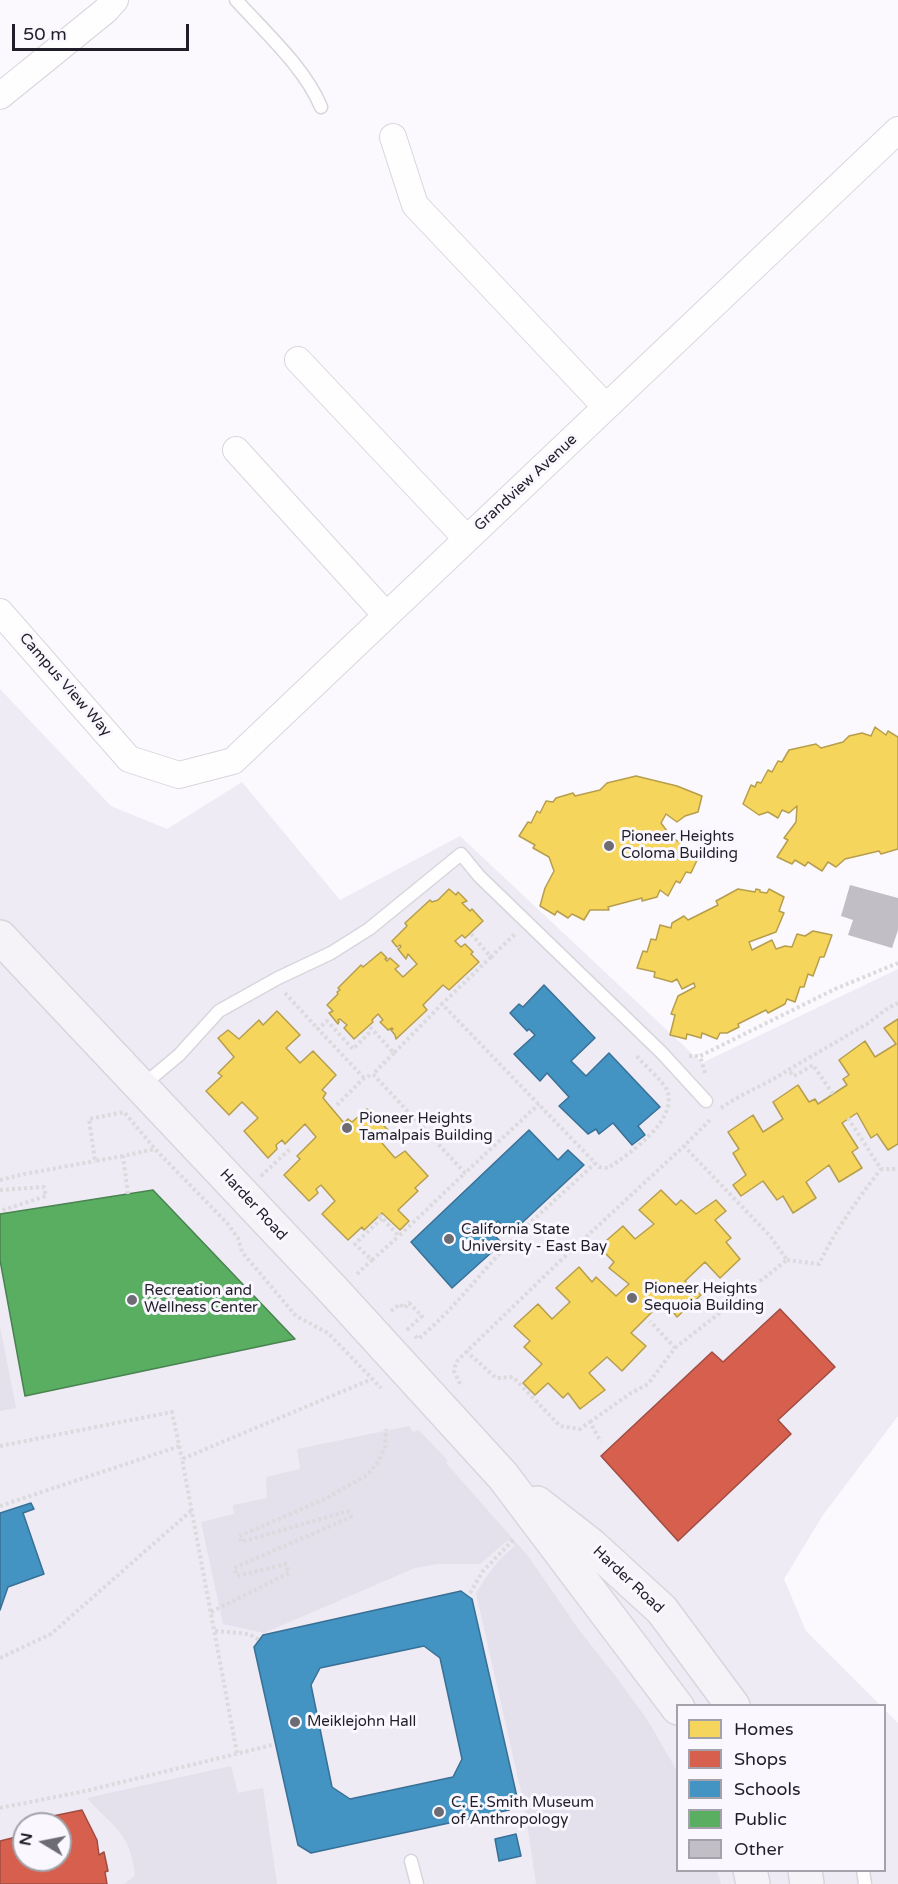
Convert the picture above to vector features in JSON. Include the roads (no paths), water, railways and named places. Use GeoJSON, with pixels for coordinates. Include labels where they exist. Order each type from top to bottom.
{"type":"FeatureCollection","features":[{"type":"Feature","properties":{"kind":"street"},"geometry":{"type":"LineString","coordinates":[[0,96],[105,11],[115,0]]}},
{"type":"Feature","properties":{"kind":"street","name":"Grandview Avenue"},"geometry":{"type":"LineString","coordinates":[[129,759],[178,775],[233,761],[898,130]]}},
{"type":"Feature","properties":{"kind":"street"},"geometry":{"type":"LineString","coordinates":[[393,137],[415,205],[606,407]]}},
{"type":"Feature","properties":{"kind":"street"},"geometry":{"type":"LineString","coordinates":[[298,360],[467,539]]}},
{"type":"Feature","properties":{"kind":"street"},"geometry":{"type":"LineString","coordinates":[[236,450],[386,615]]}},
{"type":"Feature","properties":{"kind":"street","name":"Campus View Way"},"geometry":{"type":"LineString","coordinates":[[0,612],[129,759]]}},
{"type":"Feature","properties":{"kind":"street","name":"Harder Road"},"geometry":{"type":"LineString","coordinates":[[0,937],[342,1300],[503,1476],[676,1705]]}},
{"type":"Feature","properties":{"kind":"street","name":"Harder Road"},"geometry":{"type":"LineString","coordinates":[[503,1476],[591,1545],[662,1610],[732,1704]]}},
{"type":"Feature","properties":{"kind":"lane"},"geometry":{"type":"LineString","coordinates":[[236,0],[314,91],[321,107]]}},
{"type":"Feature","properties":{"kind":"lane"},"geometry":{"type":"LineString","coordinates":[[141,1086],[179,1055],[219,1011],[278,978],[331,953],[369,929],[461,854],[479,876],[662,1053],[706,1101]]}},
{"type":"Feature","properties":{"kind":"lane"},"geometry":{"type":"LineString","coordinates":[[411,1861],[417,1884]]}},
{"type":"Feature","properties":{"kind":"place","name":"Pioneer Heights Coloma Building"},"geometry":{"type":"Point","coordinates":[609,846]}},
{"type":"Feature","properties":{"kind":"place","name":"Pioneer Heights Tamalpais Building"},"geometry":{"type":"Point","coordinates":[347,1128]}},
{"type":"Feature","properties":{"kind":"place","name":"California State University - East Bay"},"geometry":{"type":"Point","coordinates":[449,1239]}},
{"type":"Feature","properties":{"kind":"place","name":"Pioneer Heights Sequoia Building"},"geometry":{"type":"Point","coordinates":[632,1298]}},
{"type":"Feature","properties":{"kind":"place","name":"Recreation and Wellness Center"},"geometry":{"type":"Point","coordinates":[132,1300]}},
{"type":"Feature","properties":{"kind":"place","name":"Meiklejohn Hall"},"geometry":{"type":"Point","coordinates":[295,1722]}},
{"type":"Feature","properties":{"kind":"place","name":"C. E. Smith Museum of Anthropology"},"geometry":{"type":"Point","coordinates":[439,1812]}}]}
